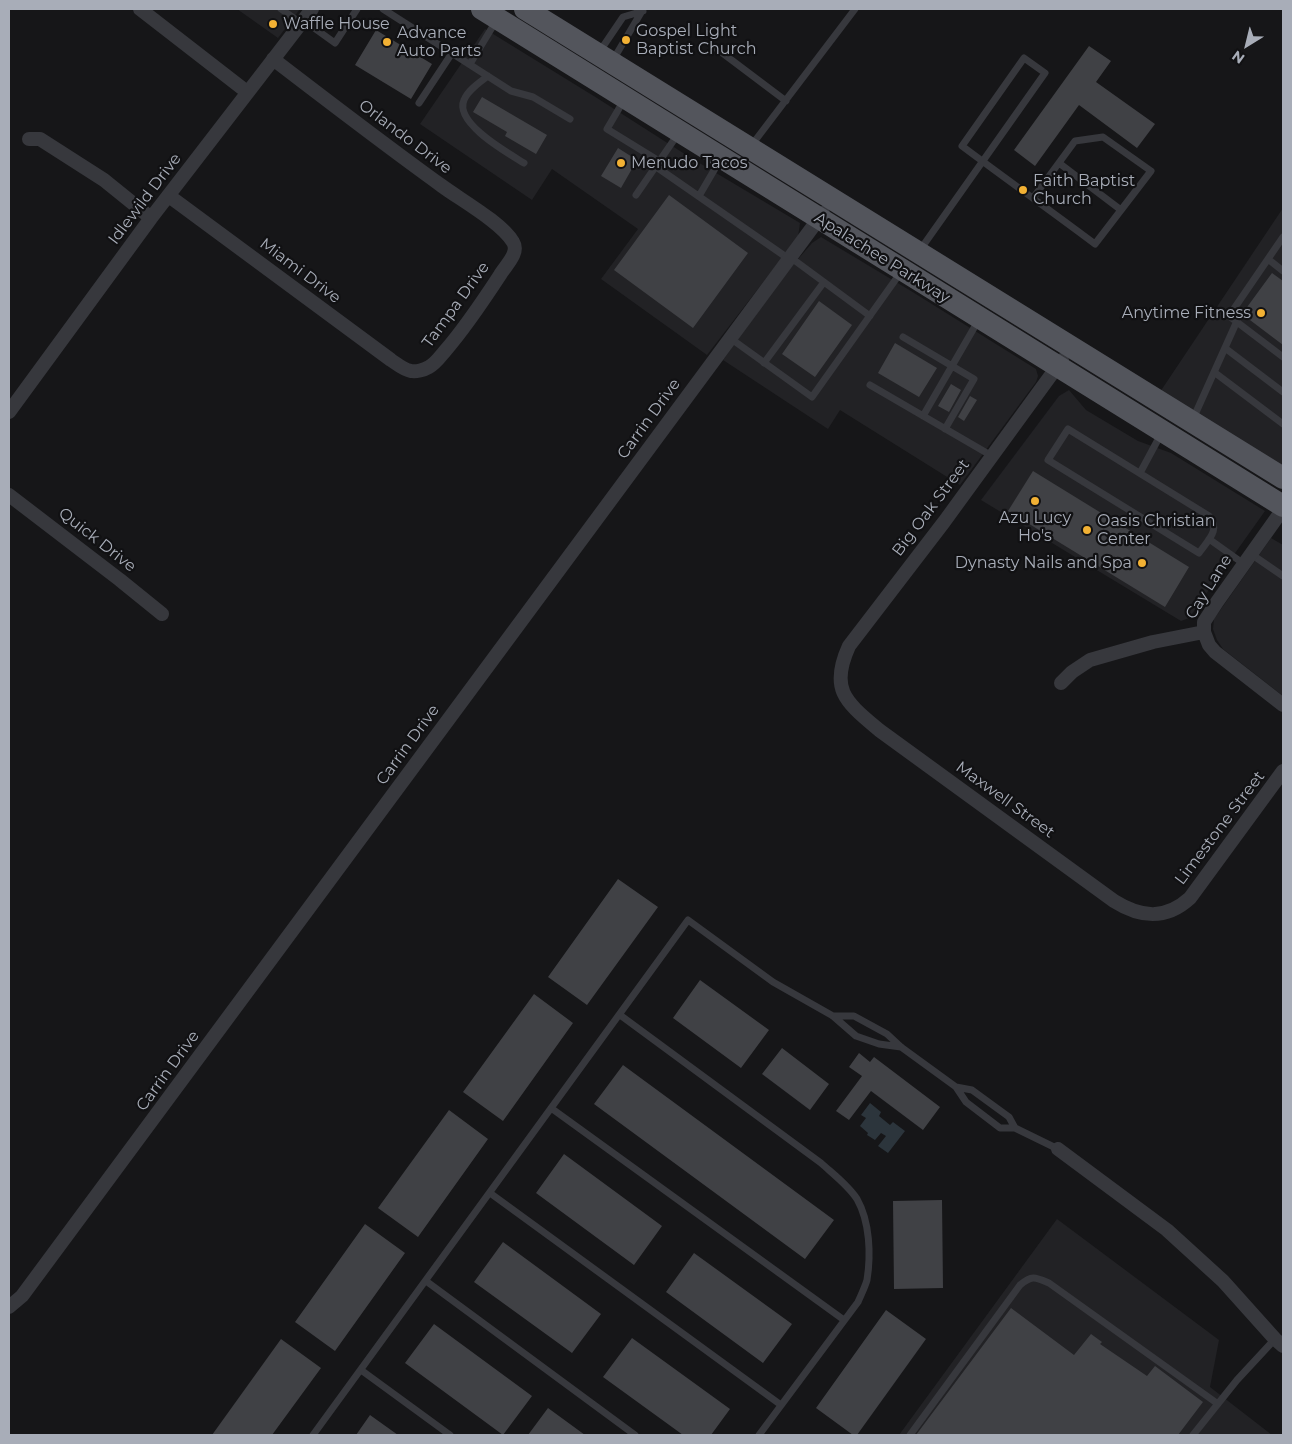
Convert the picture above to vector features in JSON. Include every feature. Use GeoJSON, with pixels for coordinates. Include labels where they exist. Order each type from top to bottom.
{"type":"FeatureCollection","features":[{"type":"Feature","properties":{"kind":"main road","name":"Apalachee Parkway"},"geometry":{"type":"LineString","coordinates":[[525,9],[1283,478]]}},
{"type":"Feature","properties":{"kind":"main road","name":"Apalachee Parkway"},"geometry":{"type":"LineString","coordinates":[[490,14],[1058,365],[1283,508]]}},
{"type":"Feature","properties":{"kind":"street"},"geometry":{"type":"LineString","coordinates":[[140,9],[247,92]]}},
{"type":"Feature","properties":{"kind":"street","name":"Idlewild Drive"},"geometry":{"type":"LineString","coordinates":[[9,412],[151,218],[305,17]]}},
{"type":"Feature","properties":{"kind":"street","name":"Orlando Drive"},"geometry":{"type":"LineString","coordinates":[[273,59],[394,151],[485,216],[508,235],[515,244]]}},
{"type":"Feature","properties":{"kind":"street"},"geometry":{"type":"LineString","coordinates":[[29,139],[40,139],[104,180],[151,218]]}},
{"type":"Feature","properties":{"kind":"street","name":"Miami Drive"},"geometry":{"type":"LineString","coordinates":[[169,196],[391,360],[410,371]]}},
{"type":"Feature","properties":{"kind":"street","name":"Carrin Drive"},"geometry":{"type":"LineString","coordinates":[[9,1307],[22,1296],[833,200]]}},
{"type":"Feature","properties":{"kind":"street","name":"Tampa Drive"},"geometry":{"type":"LineString","coordinates":[[410,371],[429,367],[452,343],[513,256],[516,248],[515,244]]}},
{"type":"Feature","properties":{"kind":"street","name":"Big Oak Street"},"geometry":{"type":"LineString","coordinates":[[845,697],[841,683],[841,667],[850,646],[944,522],[1071,347]]}},
{"type":"Feature","properties":{"kind":"street","name":"Quick Drive"},"geometry":{"type":"LineString","coordinates":[[9,495],[162,614]]}},
{"type":"Feature","properties":{"kind":"street","name":"Cay Lane"},"geometry":{"type":"LineString","coordinates":[[1061,682],[1090,660],[1153,642],[1204,632],[1204,622],[1283,508]]}},
{"type":"Feature","properties":{"kind":"street"},"geometry":{"type":"LineString","coordinates":[[1204,632],[1209,645],[1215,652],[1283,705]]}},
{"type":"Feature","properties":{"kind":"street","name":"Maxwell Street"},"geometry":{"type":"LineString","coordinates":[[845,697],[852,708],[879,730],[1114,901],[1124,907],[1155,915]]}},
{"type":"Feature","properties":{"kind":"street","name":"Limestone Street"},"geometry":{"type":"LineString","coordinates":[[1155,915],[1169,913],[1181,907],[1190,898],[1283,771]]}},
{"type":"Feature","properties":{"kind":"street"},"geometry":{"type":"LineString","coordinates":[[1058,1149],[1167,1230],[1224,1281],[1279,1343],[1283,1356]]}},
{"type":"Feature","properties":{"kind":"lane"},"geometry":{"type":"LineString","coordinates":[[281,9],[305,17],[335,43],[357,9]]}},
{"type":"Feature","properties":{"kind":"lane"},"geometry":{"type":"LineString","coordinates":[[383,9],[511,91],[533,97],[570,119]]}},
{"type":"Feature","properties":{"kind":"lane"},"geometry":{"type":"LineString","coordinates":[[750,148],[855,9]]}},
{"type":"Feature","properties":{"kind":"lane"},"geometry":{"type":"LineString","coordinates":[[605,58],[644,10]]}},
{"type":"Feature","properties":{"kind":"lane"},"geometry":{"type":"LineString","coordinates":[[605,58],[623,17],[644,10]]}},
{"type":"Feature","properties":{"kind":"lane"},"geometry":{"type":"LineString","coordinates":[[470,64],[490,14]]}},
{"type":"Feature","properties":{"kind":"lane"},"geometry":{"type":"LineString","coordinates":[[717,49],[786,101]]}},
{"type":"Feature","properties":{"kind":"lane"},"geometry":{"type":"LineString","coordinates":[[419,103],[452,52]]}},
{"type":"Feature","properties":{"kind":"lane"},"geometry":{"type":"LineString","coordinates":[[918,253],[983,161],[1045,73],[1024,58],[962,146],[983,161],[1095,244],[1151,171],[1103,137],[1075,141],[1033,198]]}},
{"type":"Feature","properties":{"kind":"lane"},"geometry":{"type":"LineString","coordinates":[[488,76],[466,95],[462,106],[464,112],[469,122],[485,138],[524,163]]}},
{"type":"Feature","properties":{"kind":"lane"},"geometry":{"type":"LineString","coordinates":[[625,98],[608,129],[699,196],[870,316]]}},
{"type":"Feature","properties":{"kind":"lane"},"geometry":{"type":"LineString","coordinates":[[636,195],[680,132]]}},
{"type":"Feature","properties":{"kind":"lane"},"geometry":{"type":"LineString","coordinates":[[699,196],[721,158]]}},
{"type":"Feature","properties":{"kind":"lane"},"geometry":{"type":"LineString","coordinates":[[1059,163],[1121,210]]}},
{"type":"Feature","properties":{"kind":"lane"},"geometry":{"type":"LineString","coordinates":[[1283,237],[1230,316],[1283,357]]}},
{"type":"Feature","properties":{"kind":"lane"},"geometry":{"type":"LineString","coordinates":[[1268,260],[1283,271]]}},
{"type":"Feature","properties":{"kind":"lane"},"geometry":{"type":"LineString","coordinates":[[730,338],[812,398],[902,270]]}},
{"type":"Feature","properties":{"kind":"lane"},"geometry":{"type":"LineString","coordinates":[[764,363],[824,282]]}},
{"type":"Feature","properties":{"kind":"lane"},"geometry":{"type":"LineString","coordinates":[[923,416],[980,318]]}},
{"type":"Feature","properties":{"kind":"lane"},"geometry":{"type":"LineString","coordinates":[[1192,422],[1236,321]]}},
{"type":"Feature","properties":{"kind":"lane"},"geometry":{"type":"LineString","coordinates":[[902,337],[974,379],[945,428]]}},
{"type":"Feature","properties":{"kind":"lane"},"geometry":{"type":"LineString","coordinates":[[1225,348],[1283,392]]}},
{"type":"Feature","properties":{"kind":"lane"},"geometry":{"type":"LineString","coordinates":[[1214,372],[1283,424]]}},
{"type":"Feature","properties":{"kind":"lane"},"geometry":{"type":"LineString","coordinates":[[870,385],[992,456]]}},
{"type":"Feature","properties":{"kind":"lane"},"geometry":{"type":"LineString","coordinates":[[1068,429],[1140,473],[1209,516],[1214,522],[1214,530],[1199,553],[1048,460],[1068,429]]}},
{"type":"Feature","properties":{"kind":"lane"},"geometry":{"type":"LineString","coordinates":[[1140,473],[1163,431]]}},
{"type":"Feature","properties":{"kind":"lane"},"geometry":{"type":"LineString","coordinates":[[1208,539],[1283,576]]}},
{"type":"Feature","properties":{"kind":"lane"},"geometry":{"type":"LineString","coordinates":[[313,1435],[688,920],[774,982],[833,1016],[856,1036],[879,1044],[901,1047]]}},
{"type":"Feature","properties":{"kind":"lane"},"geometry":{"type":"LineString","coordinates":[[620,1015],[821,1163],[856,1198],[863,1212],[868,1235],[868,1262],[866,1282],[858,1302],[759,1435]]}},
{"type":"Feature","properties":{"kind":"lane"},"geometry":{"type":"LineString","coordinates":[[833,1016],[854,1016],[887,1034],[901,1047],[956,1087],[966,1102],[1000,1128],[1015,1128],[1058,1149]]}},
{"type":"Feature","properties":{"kind":"lane"},"geometry":{"type":"LineString","coordinates":[[956,1087],[972,1090],[1009,1117],[1015,1128]]}},
{"type":"Feature","properties":{"kind":"lane"},"geometry":{"type":"LineString","coordinates":[[552,1108],[844,1320]]}},
{"type":"Feature","properties":{"kind":"lane"},"geometry":{"type":"LineString","coordinates":[[490,1193],[781,1405]]}},
{"type":"Feature","properties":{"kind":"lane"},"geometry":{"type":"LineString","coordinates":[[910,1435],[1020,1285],[1028,1279],[1036,1277],[1049,1283],[1218,1404]]}},
{"type":"Feature","properties":{"kind":"lane"},"geometry":{"type":"LineString","coordinates":[[426,1281],[635,1435]]}},
{"type":"Feature","properties":{"kind":"lane"},"geometry":{"type":"LineString","coordinates":[[1193,1435],[1237,1380],[1279,1343]]}},
{"type":"Feature","properties":{"kind":"lane"},"geometry":{"type":"LineString","coordinates":[[361,1370],[450,1435]]}},
{"type":"Feature","properties":{"kind":"shaded area","name":"Waffle House"},"geometry":{"type":"Polygon","coordinates":[[[237,9],[300,9],[278,38],[237,9]]]}},
{"type":"Feature","properties":{"kind":"shaded area"},"geometry":{"type":"Polygon","coordinates":[[[485,29],[691,158],[800,223],[798,237],[707,355],[601,279],[638,229],[552,169],[532,200],[420,124],[485,29]]]}},
{"type":"Feature","properties":{"kind":"shaded area"},"geometry":{"type":"Polygon","coordinates":[[[1283,208],[1283,466],[1160,392],[1283,208]]]}},
{"type":"Feature","properties":{"kind":"shaded area"},"geometry":{"type":"Polygon","coordinates":[[[821,237],[1036,369],[1038,376],[1036,382],[960,485],[840,410],[828,429],[723,360],[786,273],[812,243],[821,237]]]}},
{"type":"Feature","properties":{"kind":"shaded area"},"geometry":{"type":"Polygon","coordinates":[[[1069,390],[1086,410],[1138,441],[1171,453],[1265,511],[1189,618],[1181,621],[981,500],[1059,396],[1069,390]]]}},
{"type":"Feature","properties":{"kind":"shaded area"},"geometry":{"type":"Polygon","coordinates":[[[1271,538],[1283,545],[1283,696],[1223,649],[1213,629],[1214,619],[1271,538]]]}},
{"type":"Feature","properties":{"kind":"shaded area"},"geometry":{"type":"Polygon","coordinates":[[[870,1103],[881,1112],[879,1116],[890,1125],[893,1122],[905,1131],[888,1153],[878,1146],[886,1136],[881,1133],[875,1140],[867,1135],[868,1133],[860,1126],[866,1118],[861,1115],[870,1103]]]}},
{"type":"Feature","properties":{"kind":"shaded area"},"geometry":{"type":"Polygon","coordinates":[[[1057,1219],[1219,1340],[1210,1387],[1272,1435],[899,1435],[1057,1219]]]}},
{"type":"Feature","properties":{"kind":"building"},"geometry":{"type":"Polygon","coordinates":[[[376,30],[432,64],[411,99],[355,65],[376,30]]]}},
{"type":"Feature","properties":{"kind":"building"},"geometry":{"type":"Polygon","coordinates":[[[1089,46],[1111,61],[1096,82],[1155,124],[1137,148],[1079,105],[1035,166],[1014,150],[1089,46]]]}},
{"type":"Feature","properties":{"kind":"building"},"geometry":{"type":"Polygon","coordinates":[[[482,97],[547,135],[536,154],[505,136],[507,132],[473,112],[482,97]]]}},
{"type":"Feature","properties":{"kind":"building"},"geometry":{"type":"Polygon","coordinates":[[[618,148],[637,160],[621,188],[601,176],[618,148]]]}},
{"type":"Feature","properties":{"kind":"building"},"geometry":{"type":"Polygon","coordinates":[[[669,195],[748,253],[693,328],[614,270],[669,195]]]}},
{"type":"Feature","properties":{"kind":"building"},"geometry":{"type":"Polygon","coordinates":[[[1272,273],[1283,281],[1283,345],[1242,314],[1272,273]]]}},
{"type":"Feature","properties":{"kind":"building"},"geometry":{"type":"Polygon","coordinates":[[[819,301],[852,325],[815,377],[782,354],[819,301]]]}},
{"type":"Feature","properties":{"kind":"building"},"geometry":{"type":"Polygon","coordinates":[[[895,343],[937,368],[919,397],[878,373],[895,343]]]}},
{"type":"Feature","properties":{"kind":"building"},"geometry":{"type":"Polygon","coordinates":[[[951,384],[961,390],[949,412],[938,406],[951,384]]]}},
{"type":"Feature","properties":{"kind":"building"},"geometry":{"type":"Polygon","coordinates":[[[970,396],[977,400],[964,421],[958,417],[970,396]]]}},
{"type":"Feature","properties":{"kind":"building"},"geometry":{"type":"Polygon","coordinates":[[[1033,471],[1189,567],[1165,607],[1008,511],[1033,471]]]}},
{"type":"Feature","properties":{"kind":"building"},"geometry":{"type":"Polygon","coordinates":[[[618,879],[658,907],[587,1005],[548,977],[618,879]]]}},
{"type":"Feature","properties":{"kind":"building"},"geometry":{"type":"Polygon","coordinates":[[[700,980],[769,1030],[741,1068],[673,1018],[700,980]]]}},
{"type":"Feature","properties":{"kind":"building"},"geometry":{"type":"Polygon","coordinates":[[[534,994],[573,1023],[503,1121],[463,1092],[534,994]]]}},
{"type":"Feature","properties":{"kind":"building"},"geometry":{"type":"Polygon","coordinates":[[[782,1048],[829,1084],[810,1110],[762,1074],[782,1048]]]}},
{"type":"Feature","properties":{"kind":"building"},"geometry":{"type":"Polygon","coordinates":[[[859,1053],[870,1062],[874,1057],[940,1107],[923,1130],[871,1091],[849,1120],[836,1111],[862,1076],[849,1067],[859,1053]]]}},
{"type":"Feature","properties":{"kind":"building"},"geometry":{"type":"Polygon","coordinates":[[[623,1065],[834,1220],[805,1259],[594,1104],[623,1065]]]}},
{"type":"Feature","properties":{"kind":"building"},"geometry":{"type":"Polygon","coordinates":[[[449,1110],[488,1139],[418,1237],[378,1208],[449,1110]]]}},
{"type":"Feature","properties":{"kind":"building"},"geometry":{"type":"Polygon","coordinates":[[[564,1154],[662,1226],[634,1265],[536,1193],[564,1154]]]}},
{"type":"Feature","properties":{"kind":"building"},"geometry":{"type":"Polygon","coordinates":[[[942,1200],[943,1288],[894,1289],[893,1201],[942,1200]]]}},
{"type":"Feature","properties":{"kind":"building"},"geometry":{"type":"Polygon","coordinates":[[[365,1224],[405,1253],[335,1351],[295,1322],[365,1224]]]}},
{"type":"Feature","properties":{"kind":"building"},"geometry":{"type":"Polygon","coordinates":[[[503,1242],[601,1314],[572,1353],[474,1282],[503,1242]]]}},
{"type":"Feature","properties":{"kind":"building"},"geometry":{"type":"Polygon","coordinates":[[[694,1253],[792,1324],[763,1363],[666,1292],[694,1253]]]}},
{"type":"Feature","properties":{"kind":"building"},"geometry":{"type":"Polygon","coordinates":[[[1011,1308],[1074,1355],[1091,1334],[1102,1342],[1100,1344],[1147,1376],[1155,1366],[1203,1402],[1178,1435],[916,1435],[1011,1308]]]}},
{"type":"Feature","properties":{"kind":"building"},"geometry":{"type":"Polygon","coordinates":[[[886,1310],[926,1339],[857,1435],[853,1435],[816,1408],[886,1310]]]}},
{"type":"Feature","properties":{"kind":"building"},"geometry":{"type":"Polygon","coordinates":[[[434,1324],[532,1396],[503,1435],[405,1363],[434,1324]]]}},
{"type":"Feature","properties":{"kind":"building"},"geometry":{"type":"Polygon","coordinates":[[[632,1338],[730,1409],[711,1435],[683,1435],[603,1377],[632,1338]]]}},
{"type":"Feature","properties":{"kind":"building"},"geometry":{"type":"Polygon","coordinates":[[[281,1339],[321,1368],[272,1435],[212,1435],[281,1339]]]}},
{"type":"Feature","properties":{"kind":"building"},"geometry":{"type":"Polygon","coordinates":[[[548,1408],[585,1435],[528,1435],[548,1408]]]}},
{"type":"Feature","properties":{"kind":"building"},"geometry":{"type":"Polygon","coordinates":[[[370,1415],[398,1435],[356,1435],[370,1415]]]}},
{"type":"Feature","properties":{"kind":"place","name":"Waffle House"},"geometry":{"type":"Point","coordinates":[273,24]}},
{"type":"Feature","properties":{"kind":"place","name":"Gospel Light Baptist Church"},"geometry":{"type":"Point","coordinates":[626,40]}},
{"type":"Feature","properties":{"kind":"place","name":"Advance Auto Parts"},"geometry":{"type":"Point","coordinates":[387,42]}},
{"type":"Feature","properties":{"kind":"place","name":"Menudo Tacos"},"geometry":{"type":"Point","coordinates":[621,163]}},
{"type":"Feature","properties":{"kind":"place","name":"Faith Baptist Church"},"geometry":{"type":"Point","coordinates":[1023,190]}},
{"type":"Feature","properties":{"kind":"place","name":"Anytime Fitness"},"geometry":{"type":"Point","coordinates":[1261,313]}},
{"type":"Feature","properties":{"kind":"place","name":"Azu Lucy Ho's"},"geometry":{"type":"Point","coordinates":[1035,501]}},
{"type":"Feature","properties":{"kind":"place","name":"Oasis Christian Center"},"geometry":{"type":"Point","coordinates":[1087,530]}},
{"type":"Feature","properties":{"kind":"place","name":"Dynasty Nails and Spa"},"geometry":{"type":"Point","coordinates":[1142,563]}}]}
